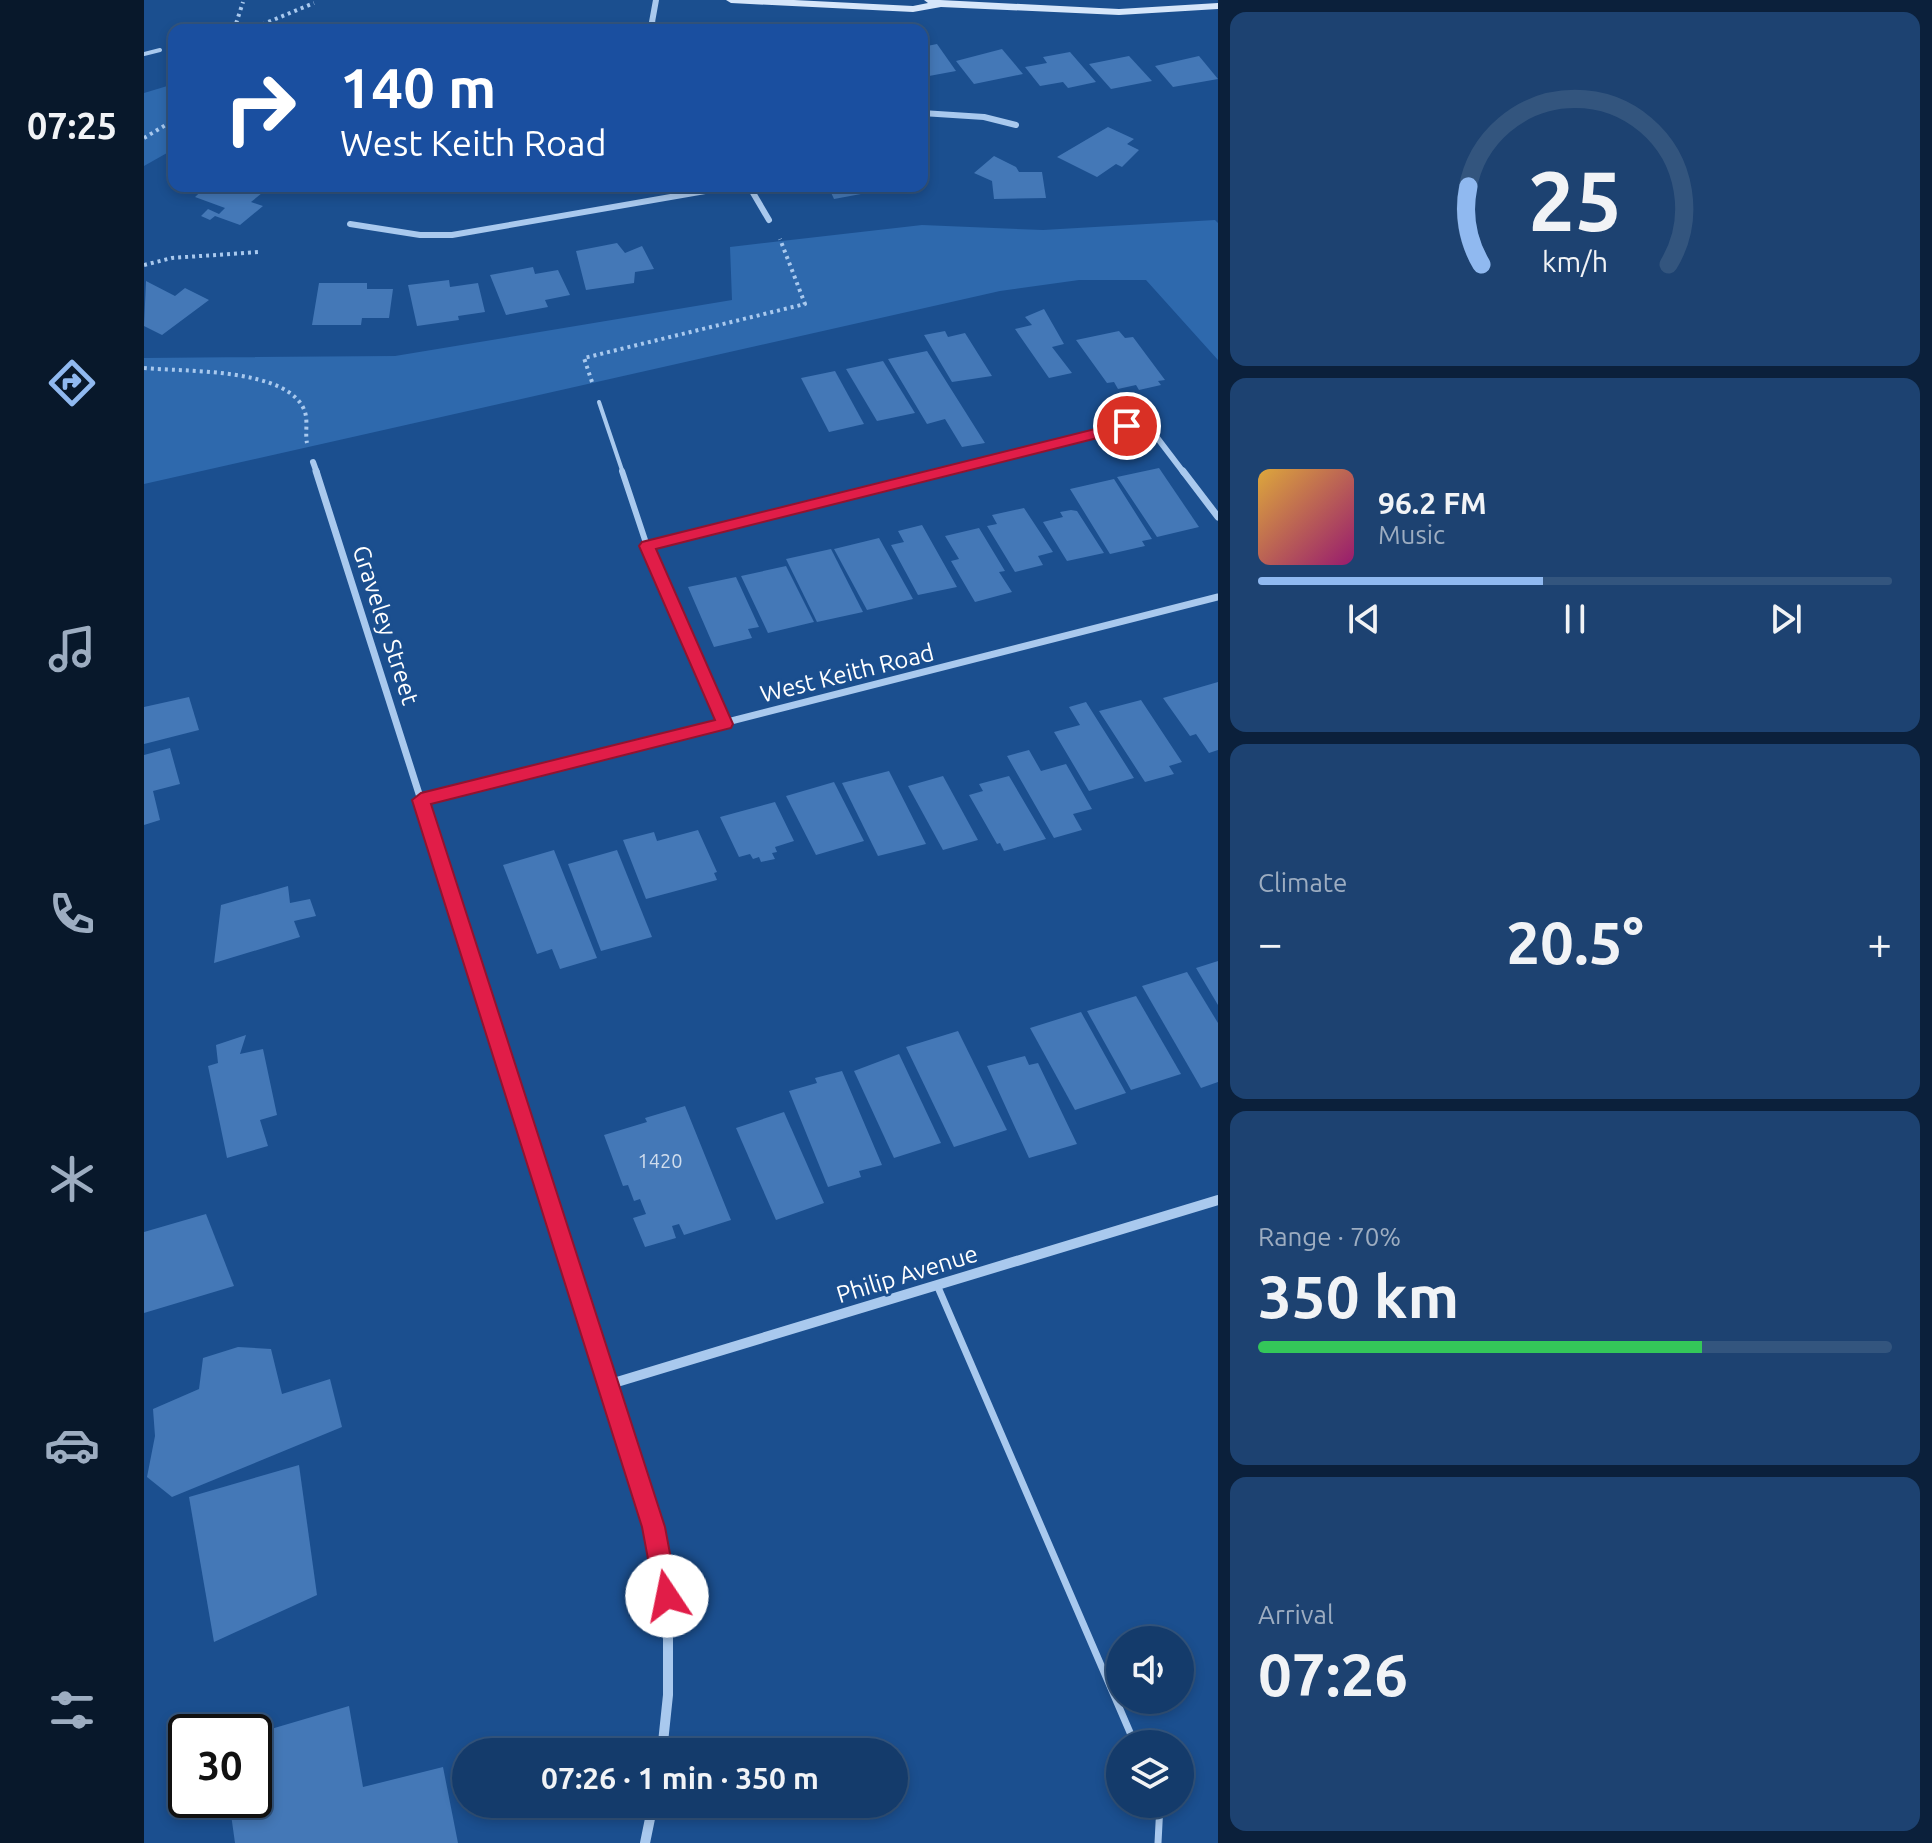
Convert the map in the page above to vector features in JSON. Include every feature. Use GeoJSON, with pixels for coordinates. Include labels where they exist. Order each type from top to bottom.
{"type":"FeatureCollection","features":[{"type":"Feature","properties":{"kind":"main road"},"geometry":{"type":"LineString","coordinates":[[731,0],[913,9],[942,4],[1119,12],[1218,6]]}},
{"type":"Feature","properties":{"kind":"main road"},"geometry":{"type":"LineString","coordinates":[[929,0],[942,4]]}},
{"type":"Feature","properties":{"kind":"street"},"geometry":{"type":"LineString","coordinates":[[653,24],[656,0]]}},
{"type":"Feature","properties":{"kind":"street"},"geometry":{"type":"LineString","coordinates":[[928,113],[984,117],[1016,125]]}},
{"type":"Feature","properties":{"kind":"street"},"geometry":{"type":"LineString","coordinates":[[350,224],[420,235],[452,235],[699,192]]}},
{"type":"Feature","properties":{"kind":"street"},"geometry":{"type":"LineString","coordinates":[[753,192],[769,220]]}},
{"type":"Feature","properties":{"kind":"street"},"geometry":{"type":"LineString","coordinates":[[725,724],[647,546],[1127,426],[1149,427],[1218,517]]}},
{"type":"Feature","properties":{"kind":"street","name":"Graveley Street"},"geometry":{"type":"LineString","coordinates":[[313,462],[421,800]]}},
{"type":"Feature","properties":{"kind":"street","name":"West Keith Road"},"geometry":{"type":"LineString","coordinates":[[421,800],[1218,597]]}},
{"type":"Feature","properties":{"kind":"street"},"geometry":{"type":"LineString","coordinates":[[421,800],[653,1527],[667,1596],[669,1661],[663,1738]]}},
{"type":"Feature","properties":{"kind":"street","name":"Philip Avenue"},"geometry":{"type":"LineString","coordinates":[[607,1385],[1218,1200]]}},
{"type":"Feature","properties":{"kind":"street"},"geometry":{"type":"LineString","coordinates":[[645,1843],[650,1818]]}},
{"type":"Feature","properties":{"kind":"lane"},"geometry":{"type":"LineString","coordinates":[[144,54],[160,50]]}},
{"type":"Feature","properties":{"kind":"lane"},"geometry":{"type":"LineString","coordinates":[[599,402],[647,546]]}},
{"type":"Feature","properties":{"kind":"lane"},"geometry":{"type":"LineString","coordinates":[[937,1285],[1129,1730]]}},
{"type":"Feature","properties":{"kind":"lane"},"geometry":{"type":"LineString","coordinates":[[1158,1843],[1159,1818]]}},
{"type":"Feature","properties":{"kind":"path"},"geometry":{"type":"LineString","coordinates":[[236,24],[243,2]]}},
{"type":"Feature","properties":{"kind":"path"},"geometry":{"type":"LineString","coordinates":[[263,24],[314,3]]}},
{"type":"Feature","properties":{"kind":"path"},"geometry":{"type":"LineString","coordinates":[[144,138],[168,124]]}},
{"type":"Feature","properties":{"kind":"path"},"geometry":{"type":"LineString","coordinates":[[584,358],[805,304],[776,232]]}},
{"type":"Feature","properties":{"kind":"path"},"geometry":{"type":"LineString","coordinates":[[144,265],[175,257],[258,252]]}},
{"type":"Feature","properties":{"kind":"path"},"geometry":{"type":"LineString","coordinates":[[144,368],[258,379],[290,389],[305,412]]}},
{"type":"Feature","properties":{"kind":"shaded area"},"geometry":{"type":"Polygon","coordinates":[[[168,86],[168,152],[144,166],[144,93],[168,86]]]}},
{"type":"Feature","properties":{"kind":"shaded area"},"geometry":{"type":"Polygon","coordinates":[[[1215,220],[1218,223],[1218,360],[1146,280],[1079,280],[1000,291],[144,484],[144,358],[395,356],[732,300],[730,247],[922,225],[1043,230],[1215,220]]]}},
{"type":"Feature","properties":{"kind":"building"},"geometry":{"type":"Polygon","coordinates":[[[937,44],[956,71],[928,76],[928,46],[937,44]]]}},
{"type":"Feature","properties":{"kind":"building"},"geometry":{"type":"Polygon","coordinates":[[[1002,49],[1023,74],[974,84],[956,61],[1002,49]]]}},
{"type":"Feature","properties":{"kind":"building"},"geometry":{"type":"Polygon","coordinates":[[[1070,52],[1096,82],[1068,88],[1063,82],[1040,86],[1025,67],[1047,63],[1043,57],[1070,52]]]}},
{"type":"Feature","properties":{"kind":"building"},"geometry":{"type":"Polygon","coordinates":[[[1129,56],[1152,81],[1111,89],[1089,64],[1129,56]]]}},
{"type":"Feature","properties":{"kind":"building"},"geometry":{"type":"Polygon","coordinates":[[[1199,56],[1218,79],[1173,87],[1155,66],[1199,56]]]}},
{"type":"Feature","properties":{"kind":"building"},"geometry":{"type":"Polygon","coordinates":[[[1108,127],[1134,139],[1127,144],[1139,150],[1122,167],[1116,164],[1097,177],[1057,157],[1108,127]]]}},
{"type":"Feature","properties":{"kind":"building"},"geometry":{"type":"Polygon","coordinates":[[[994,156],[1016,167],[1019,172],[1042,172],[1046,198],[994,199],[992,181],[974,173],[994,156]]]}},
{"type":"Feature","properties":{"kind":"building"},"geometry":{"type":"Polygon","coordinates":[[[200,192],[259,192],[262,193],[251,202],[263,206],[240,225],[215,216],[210,220],[201,216],[208,209],[219,214],[225,208],[195,197],[200,192]]]}},
{"type":"Feature","properties":{"kind":"building"},"geometry":{"type":"Polygon","coordinates":[[[831,192],[872,192],[834,199],[831,192]]]}},
{"type":"Feature","properties":{"kind":"building"},"geometry":{"type":"Polygon","coordinates":[[[617,243],[625,253],[642,246],[654,269],[635,272],[634,283],[586,290],[576,251],[617,243]]]}},
{"type":"Feature","properties":{"kind":"building"},"geometry":{"type":"Polygon","coordinates":[[[533,267],[535,274],[558,270],[570,295],[545,300],[548,307],[506,315],[490,275],[533,267]]]}},
{"type":"Feature","properties":{"kind":"building"},"geometry":{"type":"Polygon","coordinates":[[[449,280],[450,287],[478,283],[485,312],[458,316],[459,320],[417,326],[408,285],[449,280]]]}},
{"type":"Feature","properties":{"kind":"building"},"geometry":{"type":"Polygon","coordinates":[[[146,281],[175,296],[185,288],[209,300],[162,335],[144,326],[146,281]]]}},
{"type":"Feature","properties":{"kind":"building"},"geometry":{"type":"Polygon","coordinates":[[[319,283],[367,283],[367,289],[393,289],[389,318],[362,318],[361,325],[312,325],[319,283]]]}},
{"type":"Feature","properties":{"kind":"building"},"geometry":{"type":"Polygon","coordinates":[[[1044,309],[1064,344],[1052,347],[1072,373],[1049,378],[1015,329],[1032,325],[1025,317],[1044,309]]]}},
{"type":"Feature","properties":{"kind":"building"},"geometry":{"type":"Polygon","coordinates":[[[945,331],[948,337],[965,333],[992,376],[952,382],[924,335],[945,331]]]}},
{"type":"Feature","properties":{"kind":"building"},"geometry":{"type":"Polygon","coordinates":[[[1119,331],[1125,338],[1133,337],[1165,380],[1158,381],[1161,385],[1139,390],[1136,385],[1118,389],[1114,382],[1107,383],[1076,340],[1119,331]]]}},
{"type":"Feature","properties":{"kind":"building"},"geometry":{"type":"Polygon","coordinates":[[[927,351],[985,443],[962,447],[945,419],[927,424],[888,359],[927,351]]]}},
{"type":"Feature","properties":{"kind":"building"},"geometry":{"type":"Polygon","coordinates":[[[883,361],[915,413],[877,421],[846,369],[883,361]]]}},
{"type":"Feature","properties":{"kind":"building"},"geometry":{"type":"Polygon","coordinates":[[[835,371],[864,424],[829,432],[801,378],[835,371]]]}},
{"type":"Feature","properties":{"kind":"building"},"geometry":{"type":"Polygon","coordinates":[[[1159,468],[1199,527],[1157,537],[1117,477],[1159,468]]]}},
{"type":"Feature","properties":{"kind":"building"},"geometry":{"type":"Polygon","coordinates":[[[1114,479],[1152,539],[1142,541],[1145,546],[1110,554],[1070,489],[1114,479]]]}},
{"type":"Feature","properties":{"kind":"building"},"geometry":{"type":"Polygon","coordinates":[[[1024,508],[1053,552],[1038,556],[1043,565],[1015,572],[987,526],[997,524],[992,515],[1024,508]]]}},
{"type":"Feature","properties":{"kind":"building"},"geometry":{"type":"Polygon","coordinates":[[[1077,511],[1104,553],[1067,561],[1043,522],[1063,517],[1060,512],[1077,511]]]}},
{"type":"Feature","properties":{"kind":"building"},"geometry":{"type":"Polygon","coordinates":[[[922,525],[957,587],[918,595],[891,545],[904,542],[898,531],[922,525]]]}},
{"type":"Feature","properties":{"kind":"building"},"geometry":{"type":"Polygon","coordinates":[[[979,528],[1005,571],[999,572],[1012,592],[975,602],[951,561],[959,559],[945,536],[979,528]]]}},
{"type":"Feature","properties":{"kind":"building"},"geometry":{"type":"Polygon","coordinates":[[[879,538],[913,599],[867,610],[834,549],[879,538]]]}},
{"type":"Feature","properties":{"kind":"building"},"geometry":{"type":"Polygon","coordinates":[[[831,549],[863,612],[817,622],[786,559],[831,549]]]}},
{"type":"Feature","properties":{"kind":"building"},"geometry":{"type":"Polygon","coordinates":[[[786,566],[814,622],[768,633],[741,576],[786,566]]]}},
{"type":"Feature","properties":{"kind":"building"},"geometry":{"type":"Polygon","coordinates":[[[736,577],[759,627],[748,629],[752,638],[714,647],[688,587],[736,577]]]}},
{"type":"Feature","properties":{"kind":"building"},"geometry":{"type":"Polygon","coordinates":[[[1218,682],[1218,750],[1209,753],[1196,734],[1190,736],[1163,698],[1218,682]]]}},
{"type":"Feature","properties":{"kind":"building"},"geometry":{"type":"Polygon","coordinates":[[[189,697],[199,730],[144,744],[144,707],[189,697]]]}},
{"type":"Feature","properties":{"kind":"building"},"geometry":{"type":"Polygon","coordinates":[[[1141,700],[1182,762],[1169,766],[1174,774],[1145,782],[1099,711],[1141,700]]]}},
{"type":"Feature","properties":{"kind":"building"},"geometry":{"type":"Polygon","coordinates":[[[1086,702],[1134,778],[1089,791],[1054,732],[1080,725],[1069,707],[1086,702]]]}},
{"type":"Feature","properties":{"kind":"building"},"geometry":{"type":"Polygon","coordinates":[[[170,748],[180,784],[153,791],[160,820],[144,825],[144,755],[170,748]]]}},
{"type":"Feature","properties":{"kind":"building"},"geometry":{"type":"Polygon","coordinates":[[[1029,750],[1041,771],[1066,764],[1092,809],[1073,814],[1082,830],[1054,838],[1007,756],[1029,750]]]}},
{"type":"Feature","properties":{"kind":"building"},"geometry":{"type":"Polygon","coordinates":[[[889,771],[926,844],[878,856],[842,783],[889,771]]]}},
{"type":"Feature","properties":{"kind":"building"},"geometry":{"type":"Polygon","coordinates":[[[943,776],[978,840],[943,850],[908,786],[943,776]]]}},
{"type":"Feature","properties":{"kind":"building"},"geometry":{"type":"Polygon","coordinates":[[[1009,776],[1046,839],[1004,851],[969,795],[983,791],[979,784],[1009,776]]]}},
{"type":"Feature","properties":{"kind":"building"},"geometry":{"type":"Polygon","coordinates":[[[834,782],[864,841],[816,855],[786,796],[834,782]]]}},
{"type":"Feature","properties":{"kind":"building"},"geometry":{"type":"Polygon","coordinates":[[[775,802],[794,841],[775,847],[777,852],[772,853],[775,859],[761,862],[759,857],[753,859],[750,854],[739,857],[720,817],[775,802]]]}},
{"type":"Feature","properties":{"kind":"building"},"geometry":{"type":"Polygon","coordinates":[[[698,830],[717,872],[714,873],[717,880],[646,899],[623,840],[654,832],[657,841],[698,830]]]}},
{"type":"Feature","properties":{"kind":"building"},"geometry":{"type":"Polygon","coordinates":[[[554,850],[597,958],[560,969],[552,949],[537,954],[503,865],[554,850]]]}},
{"type":"Feature","properties":{"kind":"building"},"geometry":{"type":"Polygon","coordinates":[[[617,850],[652,937],[601,951],[568,864],[617,850]]]}},
{"type":"Feature","properties":{"kind":"building"},"geometry":{"type":"Polygon","coordinates":[[[288,886],[290,903],[310,899],[316,916],[294,921],[300,937],[214,963],[221,905],[288,886]]]}},
{"type":"Feature","properties":{"kind":"building"},"geometry":{"type":"Polygon","coordinates":[[[1218,961],[1218,1005],[1196,968],[1218,961]]]}},
{"type":"Feature","properties":{"kind":"building"},"geometry":{"type":"Polygon","coordinates":[[[1187,972],[1218,1023],[1218,1082],[1201,1088],[1142,986],[1187,972]]]}},
{"type":"Feature","properties":{"kind":"building"},"geometry":{"type":"Polygon","coordinates":[[[1136,996],[1181,1074],[1131,1090],[1087,1011],[1136,996]]]}},
{"type":"Feature","properties":{"kind":"building"},"geometry":{"type":"Polygon","coordinates":[[[1081,1012],[1126,1093],[1075,1110],[1030,1028],[1081,1012]]]}},
{"type":"Feature","properties":{"kind":"building"},"geometry":{"type":"Polygon","coordinates":[[[958,1031],[1007,1130],[954,1147],[906,1047],[958,1031]]]}},
{"type":"Feature","properties":{"kind":"building"},"geometry":{"type":"Polygon","coordinates":[[[246,1035],[240,1054],[263,1049],[277,1115],[260,1120],[268,1146],[227,1158],[208,1066],[218,1063],[216,1045],[246,1035]]]}},
{"type":"Feature","properties":{"kind":"building"},"geometry":{"type":"Polygon","coordinates":[[[899,1054],[941,1143],[894,1158],[854,1071],[899,1054]]]}},
{"type":"Feature","properties":{"kind":"building"},"geometry":{"type":"Polygon","coordinates":[[[1025,1056],[1029,1065],[1038,1063],[1077,1144],[1029,1158],[987,1066],[1025,1056]]]}},
{"type":"Feature","properties":{"kind":"building"},"geometry":{"type":"Polygon","coordinates":[[[842,1071],[882,1165],[859,1171],[861,1177],[828,1187],[789,1091],[817,1083],[815,1078],[842,1071]]]}},
{"type":"Feature","properties":{"kind":"building"},"geometry":{"type":"Polygon","coordinates":[[[685,1106],[731,1220],[684,1235],[679,1224],[672,1226],[676,1238],[645,1247],[633,1218],[646,1214],[640,1199],[634,1201],[628,1185],[623,1186],[604,1135],[685,1106]]]}},
{"type":"Feature","properties":{"kind":"building"},"geometry":{"type":"Polygon","coordinates":[[[784,1112],[824,1203],[776,1220],[736,1128],[784,1112]]]}},
{"type":"Feature","properties":{"kind":"building"},"geometry":{"type":"Polygon","coordinates":[[[206,1214],[234,1286],[144,1313],[144,1232],[206,1214]]]}},
{"type":"Feature","properties":{"kind":"building"},"geometry":{"type":"Polygon","coordinates":[[[238,1347],[271,1349],[282,1394],[330,1379],[342,1427],[172,1497],[147,1477],[155,1436],[153,1409],[199,1389],[203,1358],[238,1347]]]}},
{"type":"Feature","properties":{"kind":"building"},"geometry":{"type":"Polygon","coordinates":[[[299,1465],[317,1595],[214,1642],[189,1497],[299,1465]]]}},
{"type":"Feature","properties":{"kind":"building"},"geometry":{"type":"Polygon","coordinates":[[[349,1706],[363,1787],[443,1767],[458,1843],[235,1843],[232,1818],[272,1818],[272,1729],[349,1706]]]}},
{"type":"Feature","properties":{"kind":"route"},"geometry":{"type":"LineString","coordinates":[[667,1596],[653,1527],[421,800],[725,724],[647,546],[1127,426]]}}]}
